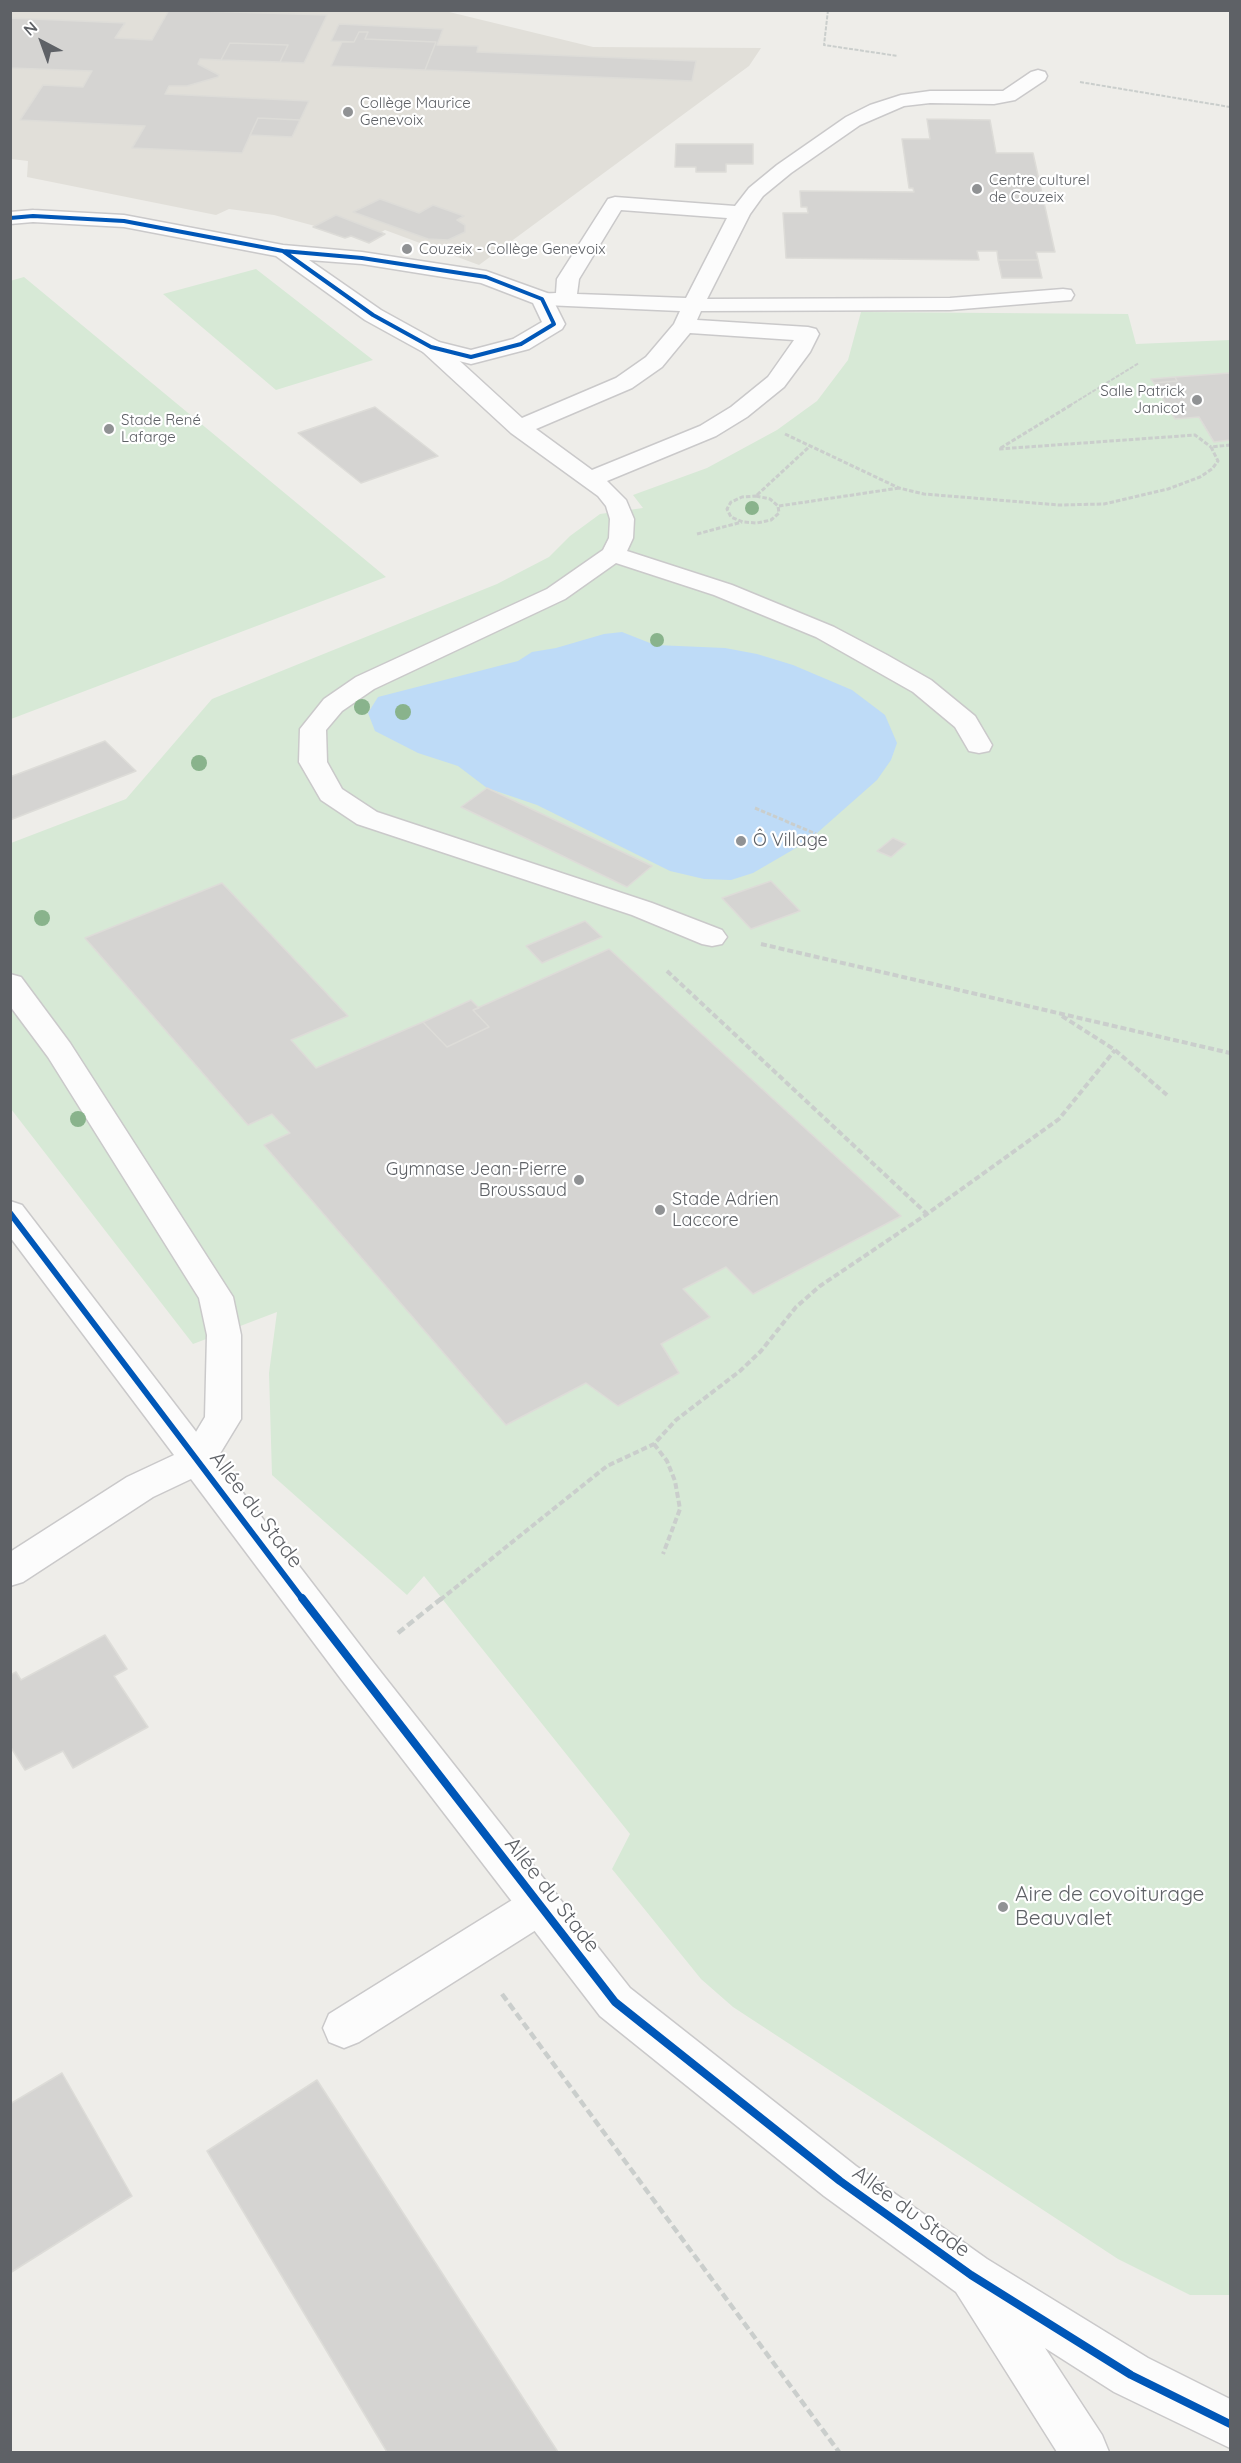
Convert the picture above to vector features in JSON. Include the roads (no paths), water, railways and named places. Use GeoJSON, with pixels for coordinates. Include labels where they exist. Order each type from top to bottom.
{"type":"FeatureCollection","features":[{"type":"Feature","properties":{"kind":"street"},"geometry":{"type":"LineString","coordinates":[[519,428],[624,383],[654,362],[684,326],[740,213],[756,192],[784,169],[853,121],[901,101],[930,97],[994,98],[1008,96],[1038,76]]}},
{"type":"Feature","properties":{"kind":"street"},"geometry":{"type":"LineString","coordinates":[[566,300],[568,279],[615,203],[740,213]]}},
{"type":"Feature","properties":{"kind":"street"},"geometry":{"type":"LineString","coordinates":[[10,218],[33,216],[124,221],[283,251],[362,258],[486,277],[542,299],[693,305],[950,304],[1063,295]]}},
{"type":"Feature","properties":{"kind":"street"},"geometry":{"type":"LineString","coordinates":[[283,251],[373,315],[431,347],[519,428],[606,491],[618,505],[622,519],[621,538],[613,554],[556,594],[365,683],[333,705],[313,729],[313,762],[331,794],[367,818],[642,909],[712,938]]}},
{"type":"Feature","properties":{"kind":"street"},"geometry":{"type":"LineString","coordinates":[[431,347],[471,357],[521,344],[554,324],[542,299]]}},
{"type":"Feature","properties":{"kind":"street"},"geometry":{"type":"LineString","coordinates":[[590,479],[708,432],[739,412],[776,382],[799,352],[808,334],[684,326]]}},
{"type":"Feature","properties":{"kind":"street"},"geometry":{"type":"LineString","coordinates":[[613,554],[723,590],[825,632],[922,686],[966,722],[979,746]]}},
{"type":"Feature","properties":{"kind":"street"},"geometry":{"type":"LineString","coordinates":[[10,984],[59,1050],[216,1297],[224,1335],[224,1419],[197,1460],[140,1487],[10,1571]]}},
{"type":"Feature","properties":{"kind":"street","name":"Allée du Stade"},"geometry":{"type":"LineString","coordinates":[[10,1213],[197,1460],[615,2002],[840,2181],[971,2275],[1131,2375],[1230,2424]]}},
{"type":"Feature","properties":{"kind":"street"},"geometry":{"type":"LineString","coordinates":[[344,2028],[540,1905]]}},
{"type":"Feature","properties":{"kind":"street","name":"Allée du Stade"},"geometry":{"type":"LineString","coordinates":[[971,2275],[1084,2452]]}},
{"type":"Feature","properties":{"kind":"water"},"geometry":{"type":"Polygon","coordinates":[[[622,632],[655,645],[725,648],[757,654],[793,665],[852,690],[885,715],[897,743],[891,760],[877,780],[808,841],[753,873],[731,880],[704,879],[670,871],[537,805],[487,788],[458,766],[418,753],[375,731],[368,713],[378,697],[518,661],[532,652],[556,648],[604,634],[622,632]]]}},
{"type":"Feature","properties":{"kind":"place","name":"Collège Maurice Genevoix"},"geometry":{"type":"Point","coordinates":[348,112]}},
{"type":"Feature","properties":{"kind":"place","name":"Centre culturel de Couzeix"},"geometry":{"type":"Point","coordinates":[977,189]}},
{"type":"Feature","properties":{"kind":"place","name":"Couzeix - Collège Genevoix"},"geometry":{"type":"Point","coordinates":[407,249]}},
{"type":"Feature","properties":{"kind":"place","name":"Salle Patrick Janicot"},"geometry":{"type":"Point","coordinates":[1197,400]}},
{"type":"Feature","properties":{"kind":"place","name":"Stade René Lafarge"},"geometry":{"type":"Point","coordinates":[109,429]}},
{"type":"Feature","properties":{"kind":"place","name":"Ô Village"},"geometry":{"type":"Point","coordinates":[741,841]}},
{"type":"Feature","properties":{"kind":"place","name":"Gymnase Jean-Pierre Broussaud"},"geometry":{"type":"Point","coordinates":[579,1180]}},
{"type":"Feature","properties":{"kind":"place","name":"Stade Adrien Laccore"},"geometry":{"type":"Point","coordinates":[660,1210]}},
{"type":"Feature","properties":{"kind":"place","name":"Aire de covoiturage Beauvalet"},"geometry":{"type":"Point","coordinates":[1003,1907]}}]}
